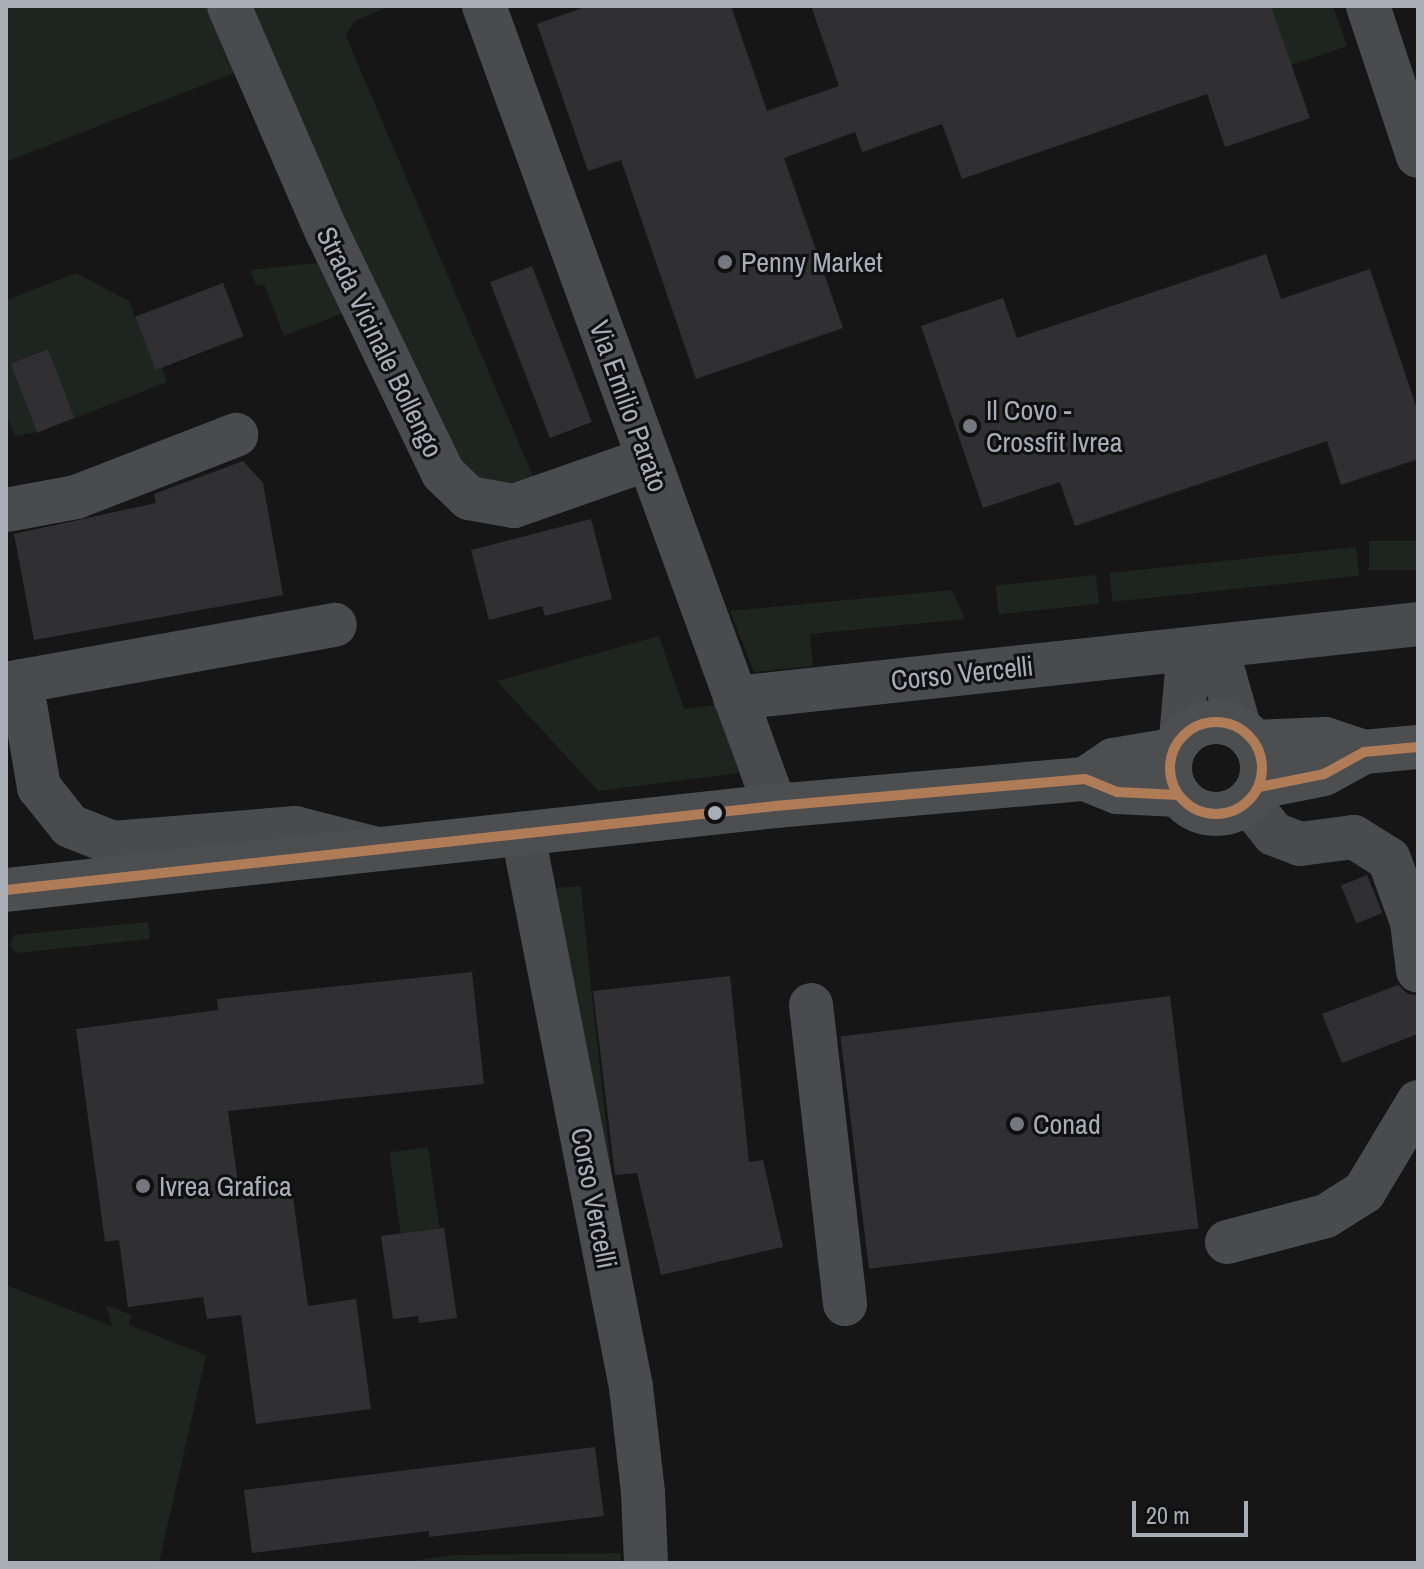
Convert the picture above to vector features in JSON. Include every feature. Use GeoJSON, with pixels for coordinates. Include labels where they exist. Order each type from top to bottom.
{"type":"FeatureCollection","features":[{"type":"Feature","properties":{"kind":"main road"},"geometry":{"type":"LineString","coordinates":[[1085,779],[1113,760],[1177,744],[1208,722],[1247,735],[1325,739],[1364,752]]}},
{"type":"Feature","properties":{"kind":"main road"},"geometry":{"type":"LineString","coordinates":[[1247,735],[1263,767],[1253,795]]}},
{"type":"Feature","properties":{"kind":"main road"},"geometry":{"type":"LineString","coordinates":[[1177,744],[1170,778],[1178,795],[1185,803],[1205,814],[1226,815],[1253,795],[1324,774],[1364,752],[1418,747]]}},
{"type":"Feature","properties":{"kind":"main road"},"geometry":{"type":"LineString","coordinates":[[6,890],[775,806],[1085,779],[1117,792],[1178,795]]}},
{"type":"Feature","properties":{"kind":"street","name":"Strada Vicinale Bollengo"},"geometry":{"type":"LineString","coordinates":[[229,6],[327,232],[443,473],[469,498],[514,506],[648,459]]}},
{"type":"Feature","properties":{"kind":"street","name":"Via Emilio Parato"},"geometry":{"type":"LineString","coordinates":[[484,6],[775,806]]}},
{"type":"Feature","properties":{"kind":"street"},"geometry":{"type":"LineString","coordinates":[[1368,6],[1418,156]]}},
{"type":"Feature","properties":{"kind":"street"},"geometry":{"type":"LineString","coordinates":[[6,510],[76,497],[236,435]]}},
{"type":"Feature","properties":{"kind":"street","name":"Corso Vercelli"},"geometry":{"type":"LineString","coordinates":[[735,698],[1418,624]]}},
{"type":"Feature","properties":{"kind":"street"},"geometry":{"type":"LineString","coordinates":[[335,625],[10,678],[39,787],[70,826],[113,843],[295,828],[383,850]]}},
{"type":"Feature","properties":{"kind":"street"},"geometry":{"type":"LineString","coordinates":[[1202,648],[1247,735]]}},
{"type":"Feature","properties":{"kind":"street"},"geometry":{"type":"LineString","coordinates":[[1177,744],[1202,648]]}},
{"type":"Feature","properties":{"kind":"street"},"geometry":{"type":"LineString","coordinates":[[1253,795],[1274,834],[1300,844],[1354,837],[1389,859],[1412,922],[1418,971]]}},
{"type":"Feature","properties":{"kind":"street","name":"Corso Vercelli"},"geometry":{"type":"LineString","coordinates":[[523,835],[631,1387],[646,1563]]}},
{"type":"Feature","properties":{"kind":"street"},"geometry":{"type":"LineString","coordinates":[[811,1005],[845,1304]]}},
{"type":"Feature","properties":{"kind":"street"},"geometry":{"type":"LineString","coordinates":[[1227,1242],[1326,1216],[1364,1192],[1418,1102]]}},
{"type":"Feature","properties":{"kind":"shaded area"},"geometry":{"type":"Polygon","coordinates":[[[6,6],[215,6],[242,70],[6,162],[6,6]]]}},
{"type":"Feature","properties":{"kind":"shaded area"},"geometry":{"type":"Polygon","coordinates":[[[236,6],[391,6],[354,21],[346,36],[538,488],[469,480],[236,6]]]}},
{"type":"Feature","properties":{"kind":"shaded area"},"geometry":{"type":"Polygon","coordinates":[[[1271,6],[1333,6],[1347,46],[1291,65],[1271,6]]]}},
{"type":"Feature","properties":{"kind":"shaded area"},"geometry":{"type":"Polygon","coordinates":[[[325,262],[351,310],[284,336],[264,284],[257,286],[250,270],[325,262]]]}},
{"type":"Feature","properties":{"kind":"shaded area"},"geometry":{"type":"Polygon","coordinates":[[[76,273],[129,301],[156,370],[162,368],[167,382],[75,418],[47,349],[11,363],[38,432],[15,436],[6,415],[6,300],[76,273]]]}},
{"type":"Feature","properties":{"kind":"shaded area"},"geometry":{"type":"Polygon","coordinates":[[[1369,541],[1418,541],[1418,570],[1369,570],[1369,541]]]}},
{"type":"Feature","properties":{"kind":"shaded area"},"geometry":{"type":"Polygon","coordinates":[[[1356,547],[1359,576],[1112,602],[1109,573],[1356,547]]]}},
{"type":"Feature","properties":{"kind":"shaded area"},"geometry":{"type":"Polygon","coordinates":[[[1096,575],[1099,604],[999,614],[996,586],[1096,575]]]}},
{"type":"Feature","properties":{"kind":"shaded area"},"geometry":{"type":"Polygon","coordinates":[[[952,590],[965,619],[810,634],[813,666],[754,672],[730,611],[952,590]]]}},
{"type":"Feature","properties":{"kind":"shaded area"},"geometry":{"type":"Polygon","coordinates":[[[659,636],[684,709],[716,705],[739,773],[598,791],[497,681],[659,636]]]}},
{"type":"Feature","properties":{"kind":"shaded area"},"geometry":{"type":"Polygon","coordinates":[[[581,886],[590,978],[612,1176],[556,888],[581,886]]]}},
{"type":"Feature","properties":{"kind":"shaded area"},"geometry":{"type":"Polygon","coordinates":[[[148,922],[150,939],[16,953],[10,945],[14,935],[148,922]]]}},
{"type":"Feature","properties":{"kind":"shaded area"},"geometry":{"type":"Polygon","coordinates":[[[428,1147],[439,1228],[401,1234],[389,1152],[428,1147]]]}},
{"type":"Feature","properties":{"kind":"shaded area"},"geometry":{"type":"Polygon","coordinates":[[[6,1285],[112,1326],[106,1305],[132,1315],[129,1325],[206,1355],[159,1563],[6,1563],[6,1285]]]}},
{"type":"Feature","properties":{"kind":"shaded area"},"geometry":{"type":"Polygon","coordinates":[[[621,1553],[621,1563],[396,1563],[454,1555],[621,1553]]]}},
{"type":"Feature","properties":{"kind":"building"},"geometry":{"type":"Polygon","coordinates":[[[588,6],[731,6],[767,111],[839,86],[811,6],[1271,6],[1310,118],[1225,147],[1207,94],[962,179],[942,124],[862,152],[855,132],[784,158],[843,328],[696,379],[621,160],[588,171],[537,24],[588,6]]]}},
{"type":"Feature","properties":{"kind":"building"},"geometry":{"type":"Polygon","coordinates":[[[1266,254],[1281,299],[1370,269],[1418,412],[1418,459],[1341,485],[1327,441],[1075,526],[1060,482],[983,508],[921,326],[1003,298],[1017,338],[1266,254]]]}},
{"type":"Feature","properties":{"kind":"building"},"geometry":{"type":"Polygon","coordinates":[[[532,266],[592,422],[550,438],[490,282],[532,266]]]}},
{"type":"Feature","properties":{"kind":"building"},"geometry":{"type":"Polygon","coordinates":[[[223,283],[243,336],[156,370],[135,317],[223,283]]]}},
{"type":"Feature","properties":{"kind":"building"},"geometry":{"type":"Polygon","coordinates":[[[48,349],[75,418],[37,432],[11,363],[48,349]]]}},
{"type":"Feature","properties":{"kind":"building"},"geometry":{"type":"Polygon","coordinates":[[[243,461],[263,483],[283,595],[34,640],[14,534],[156,503],[154,494],[243,461]]]}},
{"type":"Feature","properties":{"kind":"building"},"geometry":{"type":"Polygon","coordinates":[[[591,519],[612,599],[545,616],[542,606],[489,620],[471,550],[591,519]]]}},
{"type":"Feature","properties":{"kind":"building"},"geometry":{"type":"Polygon","coordinates":[[[1367,875],[1382,913],[1356,924],[1341,885],[1367,875]]]}},
{"type":"Feature","properties":{"kind":"building"},"geometry":{"type":"Polygon","coordinates":[[[472,972],[484,1084],[228,1111],[240,1197],[292,1190],[308,1306],[356,1299],[371,1409],[256,1424],[241,1315],[207,1319],[203,1297],[128,1307],[119,1240],[105,1242],[76,1029],[218,1010],[217,999],[472,972]]]}},
{"type":"Feature","properties":{"kind":"building"},"geometry":{"type":"Polygon","coordinates":[[[730,976],[749,1162],[763,1160],[783,1247],[661,1275],[637,1173],[615,1175],[593,991],[730,976]]]}},
{"type":"Feature","properties":{"kind":"building"},"geometry":{"type":"Polygon","coordinates":[[[1398,985],[1408,994],[1418,995],[1418,1034],[1342,1063],[1322,1014],[1398,985]]]}},
{"type":"Feature","properties":{"kind":"building","name":"Conad"},"geometry":{"type":"Polygon","coordinates":[[[1170,996],[1199,1228],[869,1269],[840,1036],[1170,996]]]}},
{"type":"Feature","properties":{"kind":"building"},"geometry":{"type":"Polygon","coordinates":[[[444,1228],[457,1318],[419,1323],[418,1316],[393,1319],[381,1236],[444,1228]]]}},
{"type":"Feature","properties":{"kind":"building"},"geometry":{"type":"Polygon","coordinates":[[[595,1447],[604,1516],[429,1537],[429,1531],[252,1553],[244,1490],[595,1447]]]}},
{"type":"Feature","properties":{"kind":"transit line"},"geometry":{"type":"LineString","coordinates":[[1216,722],[1234,725],[1249,735],[1259,750],[1262,768],[1259,786],[1249,801],[1234,811],[1216,814],[1198,811],[1183,801],[1173,786],[1170,768],[1173,750],[1183,735],[1198,725],[1216,722]]}},
{"type":"Feature","properties":{"kind":"transit line"},"geometry":{"type":"LineString","coordinates":[[1259,787],[1324,774],[1364,752],[1418,747]]}},
{"type":"Feature","properties":{"kind":"transit line"},"geometry":{"type":"LineString","coordinates":[[6,890],[775,806],[1085,779],[1117,792],[1178,795]]}},
{"type":"Feature","properties":{"kind":"place","name":"Penny Market"},"geometry":{"type":"Point","coordinates":[725,262]}},
{"type":"Feature","properties":{"kind":"place","name":"Il Covo - Crossfit Ivrea"},"geometry":{"type":"Point","coordinates":[970,426]}},
{"type":"Feature","properties":{"kind":"place","name":"Conad"},"geometry":{"type":"Point","coordinates":[1017,1124]}},
{"type":"Feature","properties":{"kind":"place","name":"Ivrea Grafica"},"geometry":{"type":"Point","coordinates":[143,1186]}}]}
